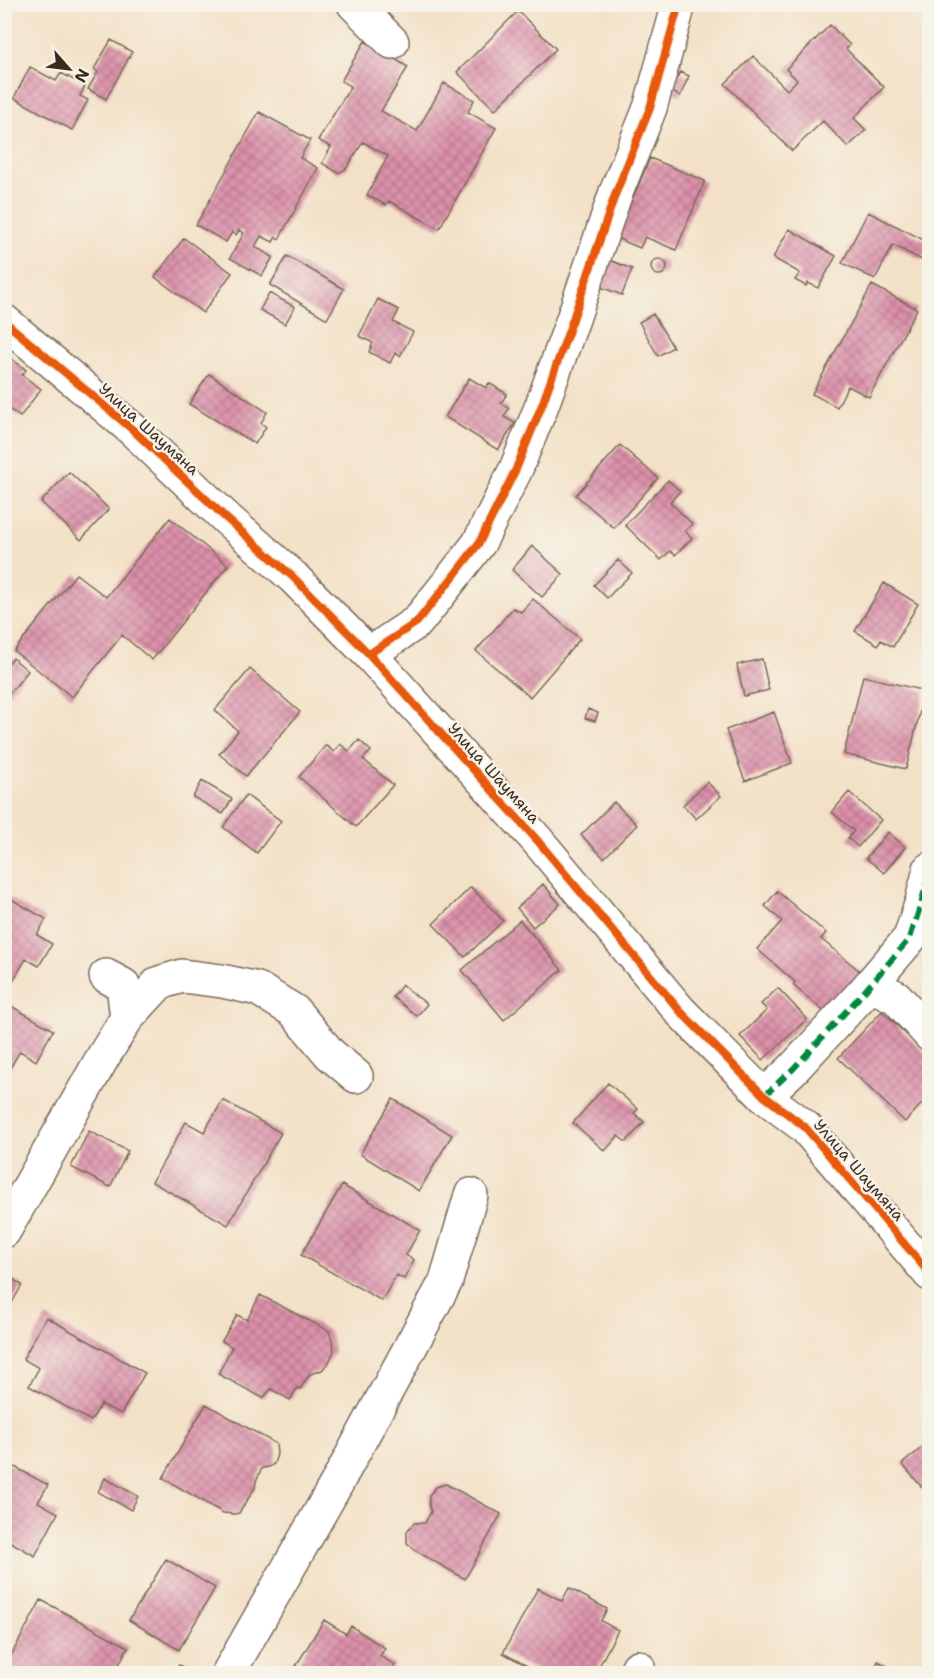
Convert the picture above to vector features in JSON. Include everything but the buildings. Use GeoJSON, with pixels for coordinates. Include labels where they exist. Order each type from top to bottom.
{"type":"FeatureCollection","features":[{"type":"Feature","properties":{"kind":"street"},"geometry":{"type":"LineString","coordinates":[[354,4],[392,42]]}},
{"type":"Feature","properties":{"kind":"street"},"geometry":{"type":"LineString","coordinates":[[369,654],[417,622],[430,606],[479,543],[516,469],[573,320],[615,195],[650,108],[679,4]]}},
{"type":"Feature","properties":{"kind":"street","name":"Улица Шаумяна"},"geometry":{"type":"LineString","coordinates":[[4,321],[133,430],[227,519],[293,577],[369,654],[537,840],[680,1011],[764,1096],[805,1127],[930,1274]]}},
{"type":"Feature","properties":{"kind":"street"},"geometry":{"type":"LineString","coordinates":[[764,1096],[793,1069],[870,985],[909,938],[930,869]]}},
{"type":"Feature","properties":{"kind":"street"},"geometry":{"type":"LineString","coordinates":[[106,976],[123,985],[127,1018]]}},
{"type":"Feature","properties":{"kind":"street"},"geometry":{"type":"LineString","coordinates":[[4,1231],[127,1018],[159,983],[182,976],[222,981],[258,989],[294,1011],[330,1054],[356,1076]]}},
{"type":"Feature","properties":{"kind":"street"},"geometry":{"type":"LineString","coordinates":[[870,985],[896,998],[930,1035]]}},
{"type":"Feature","properties":{"kind":"street"},"geometry":{"type":"LineString","coordinates":[[228,1674],[343,1471],[446,1281],[471,1195]]}},
{"type":"Feature","properties":{"kind":"marked path"},"geometry":{"type":"LineString","coordinates":[[764,1096],[793,1069],[910,938],[930,869]]}},
{"type":"Feature","properties":{"kind":"cycle path"},"geometry":{"type":"LineString","coordinates":[[369,654],[417,622],[449,582],[479,543],[516,469],[542,405],[615,195],[650,108],[679,4]]}},
{"type":"Feature","properties":{"kind":"cycle path"},"geometry":{"type":"LineString","coordinates":[[4,321],[133,430],[227,519],[293,577],[369,654],[537,840],[680,1011],[764,1096],[805,1127],[930,1274]]}}]}
